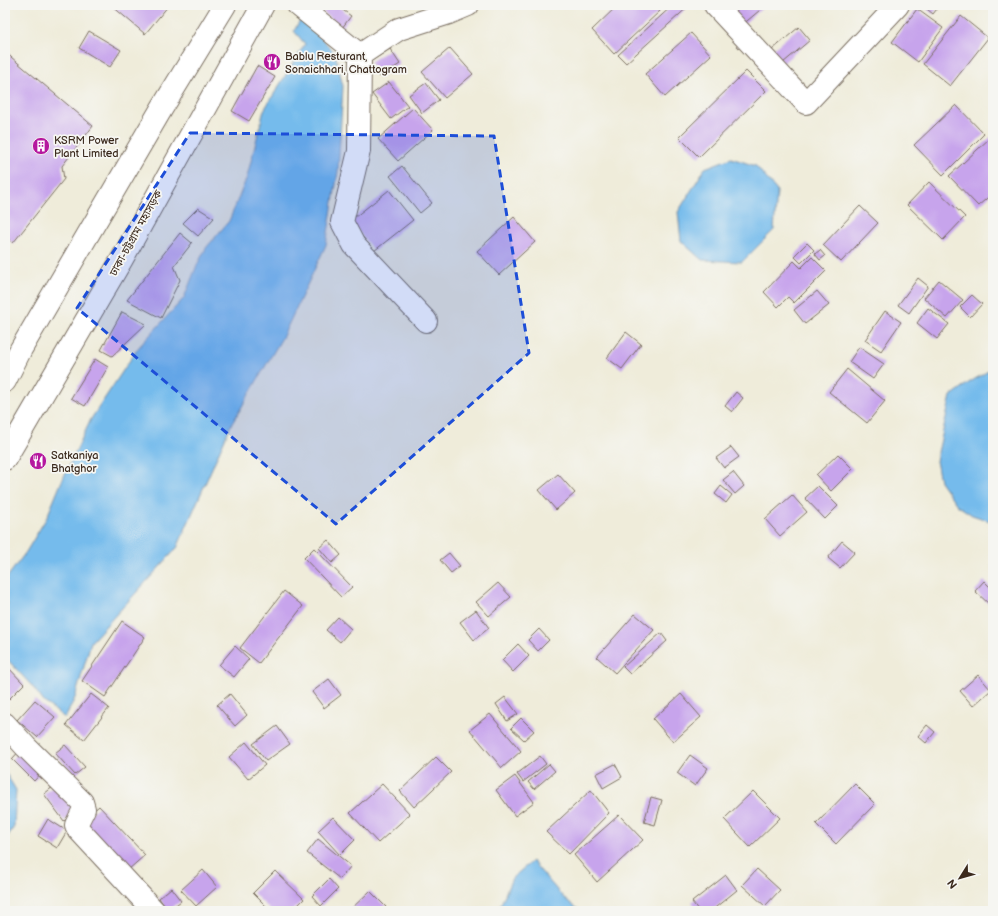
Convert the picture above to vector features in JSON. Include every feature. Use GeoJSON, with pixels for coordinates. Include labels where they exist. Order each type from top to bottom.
{"type":"FeatureCollection","features":[{"type":"Feature","properties":{"kind":"main road"},"geometry":{"type":"LineString","coordinates":[[5,381],[21,349],[158,115],[225,5]]}},
{"type":"Feature","properties":{"kind":"main road","name":"ঢাকা-চট্টগ্রাম মহাসড়ক"},"geometry":{"type":"LineString","coordinates":[[5,459],[122,259],[263,5]]}},
{"type":"Feature","properties":{"kind":"main road"},"geometry":{"type":"LineString","coordinates":[[298,5],[360,55]]}},
{"type":"Feature","properties":{"kind":"main road"},"geometry":{"type":"LineString","coordinates":[[715,5],[806,103],[898,5]]}},
{"type":"Feature","properties":{"kind":"main road"},"geometry":{"type":"LineString","coordinates":[[360,55],[398,29],[459,7]]}},
{"type":"Feature","properties":{"kind":"main road"},"geometry":{"type":"LineString","coordinates":[[360,55],[359,151],[342,222],[354,245],[426,321]]}},
{"type":"Feature","properties":{"kind":"main road"},"geometry":{"type":"LineString","coordinates":[[5,724],[26,747],[82,802],[84,809],[76,825],[78,829],[154,911]]}},
{"type":"Feature","properties":{"kind":"highlighted area"},"geometry":{"type":"Polygon","coordinates":[[[190,133],[494,136],[529,353],[336,524],[77,308],[190,133]]]}},
{"type":"Feature","properties":{"kind":"water"},"geometry":{"type":"Polygon","coordinates":[[[302,17],[335,53],[343,86],[338,172],[326,245],[283,336],[230,427],[177,548],[91,642],[75,698],[65,718],[44,702],[32,686],[5,657],[5,607],[8,604],[5,599],[5,580],[26,552],[47,517],[91,419],[138,348],[184,298],[197,265],[206,248],[229,221],[247,177],[264,110],[305,44],[294,31],[302,17]]]}},
{"type":"Feature","properties":{"kind":"water"},"geometry":{"type":"Polygon","coordinates":[[[731,158],[756,166],[777,191],[774,230],[742,262],[702,260],[681,241],[678,212],[705,168],[731,158]]]}},
{"type":"Feature","properties":{"kind":"water"},"geometry":{"type":"Polygon","coordinates":[[[993,368],[993,520],[990,521],[972,515],[957,505],[940,481],[936,461],[951,396],[993,368]]]}},
{"type":"Feature","properties":{"kind":"water"},"geometry":{"type":"Polygon","coordinates":[[[5,772],[16,790],[14,827],[5,840],[5,772]]]}},
{"type":"Feature","properties":{"kind":"water"},"geometry":{"type":"Polygon","coordinates":[[[532,861],[563,897],[580,911],[498,911],[512,878],[532,861]]]}},
{"type":"Feature","properties":{"kind":"building"},"geometry":{"type":"Polygon","coordinates":[[[111,5],[169,5],[145,34],[111,5]]]}},
{"type":"Feature","properties":{"kind":"building"},"geometry":{"type":"Polygon","coordinates":[[[328,5],[336,5],[351,16],[342,28],[322,11],[328,5]]]}},
{"type":"Feature","properties":{"kind":"building"},"geometry":{"type":"Polygon","coordinates":[[[618,5],[654,5],[660,11],[614,54],[592,30],[618,5]]]}},
{"type":"Feature","properties":{"kind":"building"},"geometry":{"type":"Polygon","coordinates":[[[673,5],[690,5],[626,63],[618,55],[673,5]]]}},
{"type":"Feature","properties":{"kind":"building"},"geometry":{"type":"Polygon","coordinates":[[[723,5],[766,5],[741,26],[723,5]]]}},
{"type":"Feature","properties":{"kind":"building"},"geometry":{"type":"Polygon","coordinates":[[[922,5],[940,5],[933,14],[922,5]]]}},
{"type":"Feature","properties":{"kind":"building"},"geometry":{"type":"Polygon","coordinates":[[[917,9],[943,28],[918,62],[892,42],[917,9]]]}},
{"type":"Feature","properties":{"kind":"building"},"geometry":{"type":"Polygon","coordinates":[[[961,16],[988,38],[950,86],[923,64],[961,16]]]}},
{"type":"Feature","properties":{"kind":"building"},"geometry":{"type":"Polygon","coordinates":[[[799,27],[810,40],[783,63],[772,50],[799,27]]]}},
{"type":"Feature","properties":{"kind":"building"},"geometry":{"type":"Polygon","coordinates":[[[89,31],[121,50],[110,67],[79,48],[89,31]]]}},
{"type":"Feature","properties":{"kind":"building"},"geometry":{"type":"Polygon","coordinates":[[[691,33],[711,55],[665,97],[645,74],[691,33]]]}},
{"type":"Feature","properties":{"kind":"building"},"geometry":{"type":"Polygon","coordinates":[[[450,48],[473,74],[445,98],[422,72],[450,48]]]}},
{"type":"Feature","properties":{"kind":"building"},"geometry":{"type":"Polygon","coordinates":[[[390,49],[400,64],[380,77],[370,62],[390,49]]]}},
{"type":"Feature","properties":{"kind":"building","name":"KSRM Power Plant Limited"},"geometry":{"type":"Polygon","coordinates":[[[5,52],[93,126],[62,166],[64,179],[13,243],[5,236],[5,52]]]}},
{"type":"Feature","properties":{"kind":"building"},"geometry":{"type":"Polygon","coordinates":[[[257,66],[275,77],[249,121],[232,111],[257,66]]]}},
{"type":"Feature","properties":{"kind":"building"},"geometry":{"type":"Polygon","coordinates":[[[746,71],[766,91],[699,157],[679,137],[746,71]]]}},
{"type":"Feature","properties":{"kind":"building"},"geometry":{"type":"Polygon","coordinates":[[[389,82],[408,106],[391,119],[372,94],[389,82]]]}},
{"type":"Feature","properties":{"kind":"building"},"geometry":{"type":"Polygon","coordinates":[[[426,83],[439,100],[422,113],[409,95],[426,83]]]}},
{"type":"Feature","properties":{"kind":"building"},"geometry":{"type":"Polygon","coordinates":[[[956,105],[984,134],[943,175],[914,145],[956,105]]]}},
{"type":"Feature","properties":{"kind":"building"},"geometry":{"type":"Polygon","coordinates":[[[413,108],[433,130],[398,161],[378,139],[413,108]]]}},
{"type":"Feature","properties":{"kind":"building"},"geometry":{"type":"Polygon","coordinates":[[[991,137],[993,139],[993,193],[978,206],[949,176],[991,137]]]}},
{"type":"Feature","properties":{"kind":"building"},"geometry":{"type":"Polygon","coordinates":[[[402,166],[432,203],[420,213],[390,176],[402,166]]]}},
{"type":"Feature","properties":{"kind":"building"},"geometry":{"type":"Polygon","coordinates":[[[929,182],[965,217],[943,240],[907,205],[929,182]]]}},
{"type":"Feature","properties":{"kind":"building"},"geometry":{"type":"Polygon","coordinates":[[[389,190],[413,220],[374,251],[350,221],[389,190]]]}},
{"type":"Feature","properties":{"kind":"building"},"geometry":{"type":"Polygon","coordinates":[[[860,206],[878,223],[841,262],[823,245],[860,206]]]}},
{"type":"Feature","properties":{"kind":"building"},"geometry":{"type":"Polygon","coordinates":[[[198,208],[214,218],[198,236],[183,223],[198,208]]]}},
{"type":"Feature","properties":{"kind":"building"},"geometry":{"type":"Polygon","coordinates":[[[514,217],[535,242],[499,275],[477,251],[514,217]]]}},
{"type":"Feature","properties":{"kind":"building"},"geometry":{"type":"Polygon","coordinates":[[[180,233],[192,243],[174,266],[180,280],[161,318],[127,300],[180,233]]]}},
{"type":"Feature","properties":{"kind":"building"},"geometry":{"type":"Polygon","coordinates":[[[807,243],[814,250],[801,263],[794,256],[807,243]]]}},
{"type":"Feature","properties":{"kind":"building"},"geometry":{"type":"Polygon","coordinates":[[[820,250],[825,256],[820,260],[815,254],[820,250]]]}},
{"type":"Feature","properties":{"kind":"building"},"geometry":{"type":"Polygon","coordinates":[[[812,257],[826,271],[794,303],[788,297],[778,307],[764,292],[794,261],[801,268],[812,257]]]}},
{"type":"Feature","properties":{"kind":"building"},"geometry":{"type":"Polygon","coordinates":[[[918,278],[928,286],[909,313],[898,305],[918,278]]]}},
{"type":"Feature","properties":{"kind":"building"},"geometry":{"type":"Polygon","coordinates":[[[939,280],[963,300],[947,318],[924,298],[939,280]]]}},
{"type":"Feature","properties":{"kind":"building"},"geometry":{"type":"Polygon","coordinates":[[[817,291],[829,305],[805,324],[794,310],[817,291]]]}},
{"type":"Feature","properties":{"kind":"building"},"geometry":{"type":"Polygon","coordinates":[[[972,295],[982,304],[970,317],[960,307],[972,295]]]}},
{"type":"Feature","properties":{"kind":"building"},"geometry":{"type":"Polygon","coordinates":[[[928,308],[949,324],[937,339],[917,323],[928,308]]]}},
{"type":"Feature","properties":{"kind":"building"},"geometry":{"type":"Polygon","coordinates":[[[885,311],[901,322],[881,351],[865,340],[885,311]]]}},
{"type":"Feature","properties":{"kind":"building"},"geometry":{"type":"Polygon","coordinates":[[[122,312],[146,324],[112,356],[101,350],[122,312]]]}},
{"type":"Feature","properties":{"kind":"building"},"geometry":{"type":"Polygon","coordinates":[[[626,332],[641,344],[622,369],[607,358],[626,332]]]}},
{"type":"Feature","properties":{"kind":"building"},"geometry":{"type":"Polygon","coordinates":[[[859,347],[884,364],[873,379],[849,362],[859,347]]]}},
{"type":"Feature","properties":{"kind":"building"},"geometry":{"type":"Polygon","coordinates":[[[95,359],[108,367],[85,406],[71,398],[95,359]]]}},
{"type":"Feature","properties":{"kind":"building"},"geometry":{"type":"Polygon","coordinates":[[[847,369],[885,401],[867,423],[829,392],[847,369]]]}},
{"type":"Feature","properties":{"kind":"building"},"geometry":{"type":"Polygon","coordinates":[[[736,392],[743,398],[732,412],[725,406],[736,392]]]}},
{"type":"Feature","properties":{"kind":"building"},"geometry":{"type":"Polygon","coordinates":[[[731,447],[739,457],[724,468],[716,458],[731,447]]]}},
{"type":"Feature","properties":{"kind":"building"},"geometry":{"type":"Polygon","coordinates":[[[838,454],[853,469],[831,491],[816,475],[838,454]]]}},
{"type":"Feature","properties":{"kind":"building"},"geometry":{"type":"Polygon","coordinates":[[[733,472],[744,486],[735,494],[723,480],[733,472]]]}},
{"type":"Feature","properties":{"kind":"building"},"geometry":{"type":"Polygon","coordinates":[[[558,474],[575,493],[556,510],[539,490],[558,474]]]}},
{"type":"Feature","properties":{"kind":"building"},"geometry":{"type":"Polygon","coordinates":[[[721,486],[732,495],[726,503],[715,494],[721,486]]]}},
{"type":"Feature","properties":{"kind":"building"},"geometry":{"type":"Polygon","coordinates":[[[818,486],[838,506],[825,519],[805,498],[818,486]]]}},
{"type":"Feature","properties":{"kind":"building"},"geometry":{"type":"Polygon","coordinates":[[[792,495],[807,512],[780,536],[765,519],[792,495]]]}},
{"type":"Feature","properties":{"kind":"building"},"geometry":{"type":"Polygon","coordinates":[[[328,540],[341,555],[332,563],[319,548],[328,540]]]}},
{"type":"Feature","properties":{"kind":"building"},"geometry":{"type":"Polygon","coordinates":[[[842,541],[855,552],[840,568],[828,558],[842,541]]]}},
{"type":"Feature","properties":{"kind":"building"},"geometry":{"type":"Polygon","coordinates":[[[314,548],[352,587],[341,597],[304,558],[314,548]]]}},
{"type":"Feature","properties":{"kind":"building"},"geometry":{"type":"Polygon","coordinates":[[[449,553],[460,566],[451,573],[440,560],[449,553]]]}},
{"type":"Feature","properties":{"kind":"building"},"geometry":{"type":"Polygon","coordinates":[[[984,581],[993,590],[993,602],[990,605],[975,591],[984,581]]]}},
{"type":"Feature","properties":{"kind":"building"},"geometry":{"type":"Polygon","coordinates":[[[498,583],[511,597],[489,616],[476,602],[498,583]]]}},
{"type":"Feature","properties":{"kind":"building"},"geometry":{"type":"Polygon","coordinates":[[[284,591],[303,606],[259,663],[240,648],[284,591]]]}},
{"type":"Feature","properties":{"kind":"building"},"geometry":{"type":"Polygon","coordinates":[[[476,610],[489,628],[474,640],[460,622],[476,610]]]}},
{"type":"Feature","properties":{"kind":"building"},"geometry":{"type":"Polygon","coordinates":[[[635,614],[654,630],[615,673],[597,657],[635,614]]]}},
{"type":"Feature","properties":{"kind":"building"},"geometry":{"type":"Polygon","coordinates":[[[338,617],[351,629],[340,642],[326,630],[338,617]]]}},
{"type":"Feature","properties":{"kind":"building"},"geometry":{"type":"Polygon","coordinates":[[[122,621],[145,637],[105,697],[82,681],[122,621]]]}},
{"type":"Feature","properties":{"kind":"building"},"geometry":{"type":"Polygon","coordinates":[[[539,629],[549,640],[538,651],[528,640],[539,629]]]}},
{"type":"Feature","properties":{"kind":"building"},"geometry":{"type":"Polygon","coordinates":[[[661,633],[667,641],[630,674],[623,667],[661,633]]]}},
{"type":"Feature","properties":{"kind":"building"},"geometry":{"type":"Polygon","coordinates":[[[518,644],[529,656],[513,672],[502,660],[518,644]]]}},
{"type":"Feature","properties":{"kind":"building"},"geometry":{"type":"Polygon","coordinates":[[[235,646],[249,659],[234,677],[219,665],[235,646]]]}},
{"type":"Feature","properties":{"kind":"building"},"geometry":{"type":"Polygon","coordinates":[[[6,665],[24,684],[5,703],[5,666],[6,665]]]}},
{"type":"Feature","properties":{"kind":"building"},"geometry":{"type":"Polygon","coordinates":[[[978,675],[991,690],[973,706],[960,691],[978,675]]]}},
{"type":"Feature","properties":{"kind":"building"},"geometry":{"type":"Polygon","coordinates":[[[329,679],[341,695],[324,708],[312,692],[329,679]]]}},
{"type":"Feature","properties":{"kind":"building"},"geometry":{"type":"Polygon","coordinates":[[[91,694],[109,708],[84,740],[66,725],[91,694]]]}},
{"type":"Feature","properties":{"kind":"building"},"geometry":{"type":"Polygon","coordinates":[[[230,694],[247,715],[235,726],[217,705],[230,694]]]}},
{"type":"Feature","properties":{"kind":"building"},"geometry":{"type":"Polygon","coordinates":[[[681,694],[701,717],[673,742],[653,719],[681,694]]]}},
{"type":"Feature","properties":{"kind":"building"},"geometry":{"type":"Polygon","coordinates":[[[505,697],[518,714],[507,721],[496,704],[505,697]]]}},
{"type":"Feature","properties":{"kind":"building"},"geometry":{"type":"Polygon","coordinates":[[[35,700],[55,717],[37,737],[17,720],[35,700]]]}},
{"type":"Feature","properties":{"kind":"building"},"geometry":{"type":"Polygon","coordinates":[[[490,714],[521,751],[502,768],[470,730],[490,714]]]}},
{"type":"Feature","properties":{"kind":"building"},"geometry":{"type":"Polygon","coordinates":[[[521,718],[534,731],[524,740],[511,728],[521,718]]]}},
{"type":"Feature","properties":{"kind":"building"},"geometry":{"type":"Polygon","coordinates":[[[927,725],[935,732],[926,743],[918,736],[927,725]]]}},
{"type":"Feature","properties":{"kind":"building"},"geometry":{"type":"Polygon","coordinates":[[[277,726],[290,744],[266,761],[253,744],[277,726]]]}},
{"type":"Feature","properties":{"kind":"building"},"geometry":{"type":"Polygon","coordinates":[[[246,742],[265,765],[248,779],[229,757],[246,742]]]}},
{"type":"Feature","properties":{"kind":"building"},"geometry":{"type":"Polygon","coordinates":[[[65,745],[85,767],[75,775],[55,753],[65,745]]]}},
{"type":"Feature","properties":{"kind":"building"},"geometry":{"type":"Polygon","coordinates":[[[23,747],[45,769],[34,781],[12,759],[23,747]]]}},
{"type":"Feature","properties":{"kind":"building"},"geometry":{"type":"Polygon","coordinates":[[[690,755],[708,768],[695,786],[677,773],[690,755]]]}},
{"type":"Feature","properties":{"kind":"building"},"geometry":{"type":"Polygon","coordinates":[[[540,756],[546,764],[523,782],[517,774],[540,756]]]}},
{"type":"Feature","properties":{"kind":"building"},"geometry":{"type":"Polygon","coordinates":[[[436,757],[451,772],[414,807],[400,791],[436,757]]]}},
{"type":"Feature","properties":{"kind":"building"},"geometry":{"type":"Polygon","coordinates":[[[549,764],[555,771],[534,789],[528,782],[549,764]]]}},
{"type":"Feature","properties":{"kind":"building"},"geometry":{"type":"Polygon","coordinates":[[[615,764],[622,777],[603,788],[596,774],[615,764]]]}},
{"type":"Feature","properties":{"kind":"building"},"geometry":{"type":"Polygon","coordinates":[[[515,776],[534,802],[515,816],[496,790],[515,776]]]}},
{"type":"Feature","properties":{"kind":"building"},"geometry":{"type":"Polygon","coordinates":[[[59,782],[80,809],[64,821],[44,794],[59,782]]]}},
{"type":"Feature","properties":{"kind":"building"},"geometry":{"type":"Polygon","coordinates":[[[382,784],[410,814],[378,843],[350,813],[382,784]]]}},
{"type":"Feature","properties":{"kind":"building"},"geometry":{"type":"Polygon","coordinates":[[[855,784],[875,804],[836,844],[816,824],[855,784]]]}},
{"type":"Feature","properties":{"kind":"building"},"geometry":{"type":"Polygon","coordinates":[[[591,790],[609,813],[569,854],[546,832],[591,790]]]}},
{"type":"Feature","properties":{"kind":"building"},"geometry":{"type":"Polygon","coordinates":[[[753,791],[780,818],[750,847],[724,819],[753,791]]]}},
{"type":"Feature","properties":{"kind":"building"},"geometry":{"type":"Polygon","coordinates":[[[651,797],[662,800],[655,825],[644,822],[651,797]]]}},
{"type":"Feature","properties":{"kind":"building"},"geometry":{"type":"Polygon","coordinates":[[[99,806],[145,855],[128,870],[82,821],[99,806]]]}},
{"type":"Feature","properties":{"kind":"building"},"geometry":{"type":"Polygon","coordinates":[[[619,815],[643,840],[597,882],[574,855],[619,815]]]}},
{"type":"Feature","properties":{"kind":"building"},"geometry":{"type":"Polygon","coordinates":[[[333,817],[355,840],[340,855],[318,831],[333,817]]]}},
{"type":"Feature","properties":{"kind":"building"},"geometry":{"type":"Polygon","coordinates":[[[48,819],[67,831],[57,848],[38,836],[48,819]]]}},
{"type":"Feature","properties":{"kind":"building"},"geometry":{"type":"Polygon","coordinates":[[[318,839],[351,866],[340,879],[307,853],[318,839]]]}},
{"type":"Feature","properties":{"kind":"building"},"geometry":{"type":"Polygon","coordinates":[[[757,869],[780,890],[765,906],[742,885],[757,869]]]}},
{"type":"Feature","properties":{"kind":"building"},"geometry":{"type":"Polygon","coordinates":[[[203,870],[217,887],[196,906],[181,890],[203,870]]]}},
{"type":"Feature","properties":{"kind":"building"},"geometry":{"type":"Polygon","coordinates":[[[275,871],[304,899],[292,911],[271,911],[253,893],[275,871]]]}},
{"type":"Feature","properties":{"kind":"building"},"geometry":{"type":"Polygon","coordinates":[[[726,875],[737,890],[711,911],[699,911],[692,902],[726,875]]]}},
{"type":"Feature","properties":{"kind":"building"},"geometry":{"type":"Polygon","coordinates":[[[329,879],[338,889],[321,906],[312,896],[329,879]]]}},
{"type":"Feature","properties":{"kind":"building"},"geometry":{"type":"Polygon","coordinates":[[[171,888],[181,901],[168,911],[159,898],[171,888]]]}},
{"type":"Feature","properties":{"kind":"building"},"geometry":{"type":"Polygon","coordinates":[[[370,891],[386,907],[382,911],[349,911],[370,891]]]}},
{"type":"Feature","properties":{"kind":"place","name":"Bablu Resturant, Sonaichhari, Chattogram"},"geometry":{"type":"Point","coordinates":[272,62]}},
{"type":"Feature","properties":{"kind":"place","name":"KSRM Power Plant Limited"},"geometry":{"type":"Point","coordinates":[41,146]}},
{"type":"Feature","properties":{"kind":"place","name":"Satkaniya Bhatghor"},"geometry":{"type":"Point","coordinates":[38,461]}}]}
